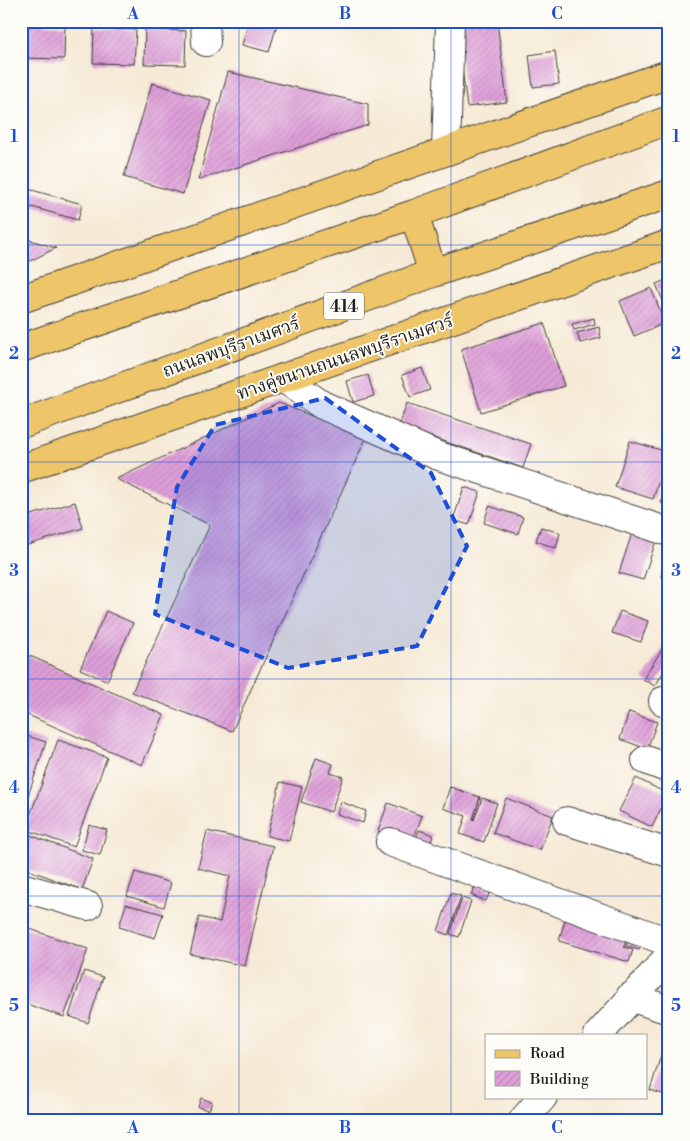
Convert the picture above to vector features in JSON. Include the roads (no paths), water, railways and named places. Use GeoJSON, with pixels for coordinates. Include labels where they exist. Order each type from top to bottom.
{"type":"FeatureCollection","features":[{"type":"Feature","properties":{"kind":"main road"},"geometry":{"type":"LineString","coordinates":[[21,299],[669,74]]}},
{"type":"Feature","properties":{"kind":"main road"},"geometry":{"type":"LineString","coordinates":[[21,348],[414,214],[669,120]]}},
{"type":"Feature","properties":{"kind":"main road","name":"ถนนลพบุรีราเมศวร์"},"geometry":{"type":"LineString","coordinates":[[21,424],[433,273],[669,194]]}},
{"type":"Feature","properties":{"kind":"main road"},"geometry":{"type":"LineString","coordinates":[[414,214],[433,273]]}},
{"type":"Feature","properties":{"kind":"main road","name":"ทางคู่ขนานถนนลพบุรีราเมศวร์"},"geometry":{"type":"LineString","coordinates":[[21,469],[669,244]]}},
{"type":"Feature","properties":{"kind":"main road"},"geometry":{"type":"LineString","coordinates":[[21,428],[54,413]]}},
{"type":"Feature","properties":{"kind":"street"},"geometry":{"type":"LineString","coordinates":[[446,151],[450,21]]}},
{"type":"Feature","properties":{"kind":"street"},"geometry":{"type":"LineString","coordinates":[[283,378],[322,405],[436,455],[669,532]]}},
{"type":"Feature","properties":{"kind":"street"},"geometry":{"type":"LineString","coordinates":[[567,821],[669,853]]}},
{"type":"Feature","properties":{"kind":"street"},"geometry":{"type":"LineString","coordinates":[[390,842],[669,942]]}},
{"type":"Feature","properties":{"kind":"street"},"geometry":{"type":"LineString","coordinates":[[21,887],[88,906]]}},
{"type":"Feature","properties":{"kind":"street"},"geometry":{"type":"LineString","coordinates":[[599,1034],[630,997],[669,956]]}},
{"type":"Feature","properties":{"kind":"street"},"geometry":{"type":"LineString","coordinates":[[630,997],[669,1010]]}},
{"type":"Feature","properties":{"kind":"street"},"geometry":{"type":"LineString","coordinates":[[523,1120],[542,1098]]}}]}
